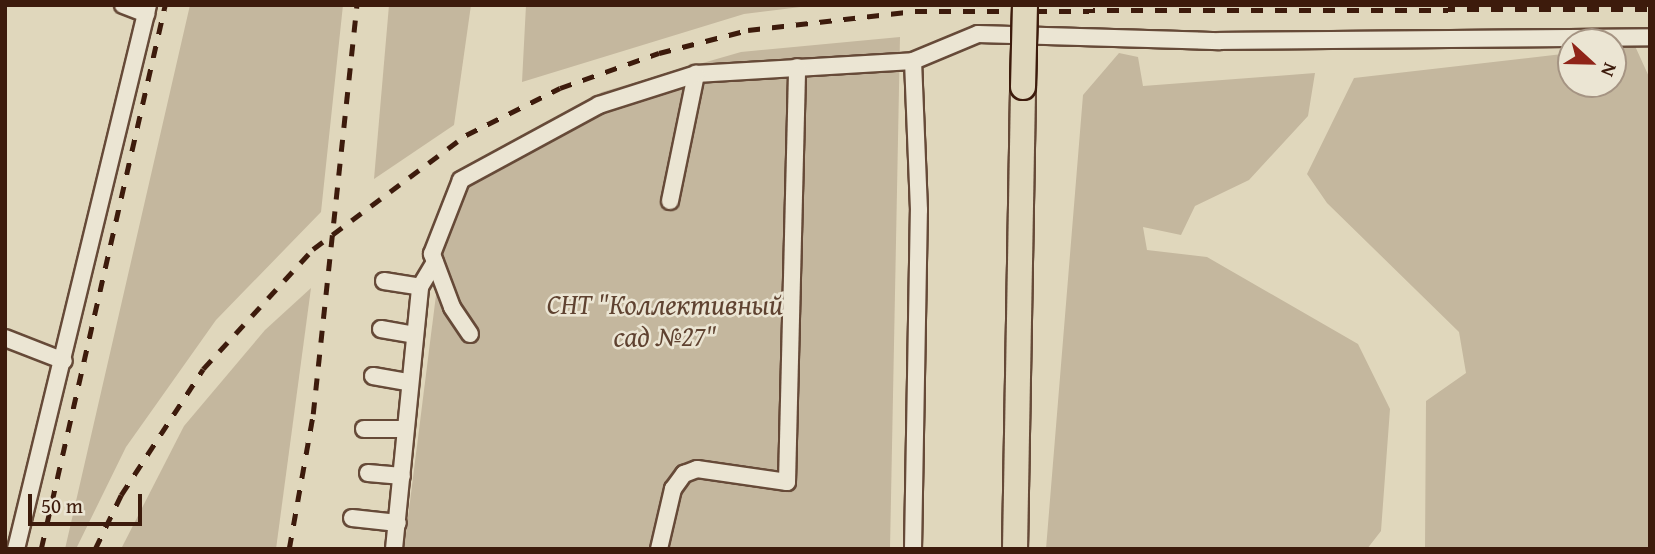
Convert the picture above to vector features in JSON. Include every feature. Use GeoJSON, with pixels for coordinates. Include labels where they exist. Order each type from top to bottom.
{"type":"FeatureCollection","features":[{"type":"Feature","properties":{"kind":"main road"},"geometry":{"type":"LineString","coordinates":[[1016,549],[1025,5]]}},
{"type":"Feature","properties":{"kind":"street"},"geometry":{"type":"LineString","coordinates":[[5,541],[15,549],[64,360],[147,10],[123,5]]}},
{"type":"Feature","properties":{"kind":"street"},"geometry":{"type":"LineString","coordinates":[[470,334],[432,254],[461,180],[599,105],[696,74],[913,61],[978,34],[1220,41],[1650,37]]}},
{"type":"Feature","properties":{"kind":"street"},"geometry":{"type":"LineString","coordinates":[[913,61],[919,210],[913,549]]}},
{"type":"Feature","properties":{"kind":"street"},"geometry":{"type":"LineString","coordinates":[[659,549],[673,489],[684,474],[697,469],[787,482],[797,67]]}},
{"type":"Feature","properties":{"kind":"street"},"geometry":{"type":"LineString","coordinates":[[670,201],[696,74]]}},
{"type":"Feature","properties":{"kind":"street"},"geometry":{"type":"LineString","coordinates":[[394,549],[402,476],[402,429],[420,288],[435,262]]}},
{"type":"Feature","properties":{"kind":"street"},"geometry":{"type":"LineString","coordinates":[[384,281],[420,288]]}},
{"type":"Feature","properties":{"kind":"street"},"geometry":{"type":"LineString","coordinates":[[381,329],[414,335]]}},
{"type":"Feature","properties":{"kind":"street"},"geometry":{"type":"LineString","coordinates":[[5,338],[64,360]]}},
{"type":"Feature","properties":{"kind":"street"},"geometry":{"type":"LineString","coordinates":[[373,376],[408,382]]}},
{"type":"Feature","properties":{"kind":"street"},"geometry":{"type":"LineString","coordinates":[[364,429],[402,429]]}},
{"type":"Feature","properties":{"kind":"street"},"geometry":{"type":"LineString","coordinates":[[368,473],[402,476]]}},
{"type":"Feature","properties":{"kind":"street"},"geometry":{"type":"LineString","coordinates":[[352,518],[398,523]]}},
{"type":"Feature","properties":{"kind":"green space"},"geometry":{"type":"Polygon","coordinates":[[[190,5],[343,5],[321,212],[216,320],[126,447],[76,549],[65,549],[190,5]]]}},
{"type":"Feature","properties":{"kind":"green space"},"geometry":{"type":"Polygon","coordinates":[[[389,5],[471,5],[454,125],[374,179],[389,5]]]}},
{"type":"Feature","properties":{"kind":"green space"},"geometry":{"type":"Polygon","coordinates":[[[526,5],[817,5],[744,14],[522,82],[526,5]]]}},
{"type":"Feature","properties":{"kind":"green space","name":"СНТ \"Коллективный сад №27\""},"geometry":{"type":"Polygon","coordinates":[[[900,37],[890,549],[404,549],[451,176],[602,92],[741,52],[900,37]]]}},
{"type":"Feature","properties":{"kind":"green space"},"geometry":{"type":"Polygon","coordinates":[[[1635,46],[1650,79],[1650,549],[1425,549],[1426,401],[1466,373],[1459,332],[1327,203],[1307,174],[1354,78],[1557,55],[1557,98],[1627,98],[1627,47],[1635,46]]]}},
{"type":"Feature","properties":{"kind":"green space"},"geometry":{"type":"Polygon","coordinates":[[[1119,53],[1138,57],[1143,86],[1315,73],[1308,116],[1249,180],[1195,206],[1181,235],[1143,227],[1147,250],[1207,257],[1358,344],[1390,409],[1381,531],[1367,549],[1046,549],[1083,95],[1119,53]]]}},
{"type":"Feature","properties":{"kind":"green space"},"geometry":{"type":"Polygon","coordinates":[[[311,288],[276,549],[121,549],[184,426],[265,330],[311,288]]]}},
{"type":"Feature","properties":{"kind":"railway"},"geometry":{"type":"LineString","coordinates":[[41,549],[165,5]]}},
{"type":"Feature","properties":{"kind":"railway"},"geometry":{"type":"LineString","coordinates":[[289,549],[313,414],[357,5]]}},
{"type":"Feature","properties":{"kind":"railway"},"geometry":{"type":"LineString","coordinates":[[95,549],[121,495],[203,369],[313,249],[466,135],[560,88],[659,53],[748,30],[915,11],[1650,9]]}}]}
